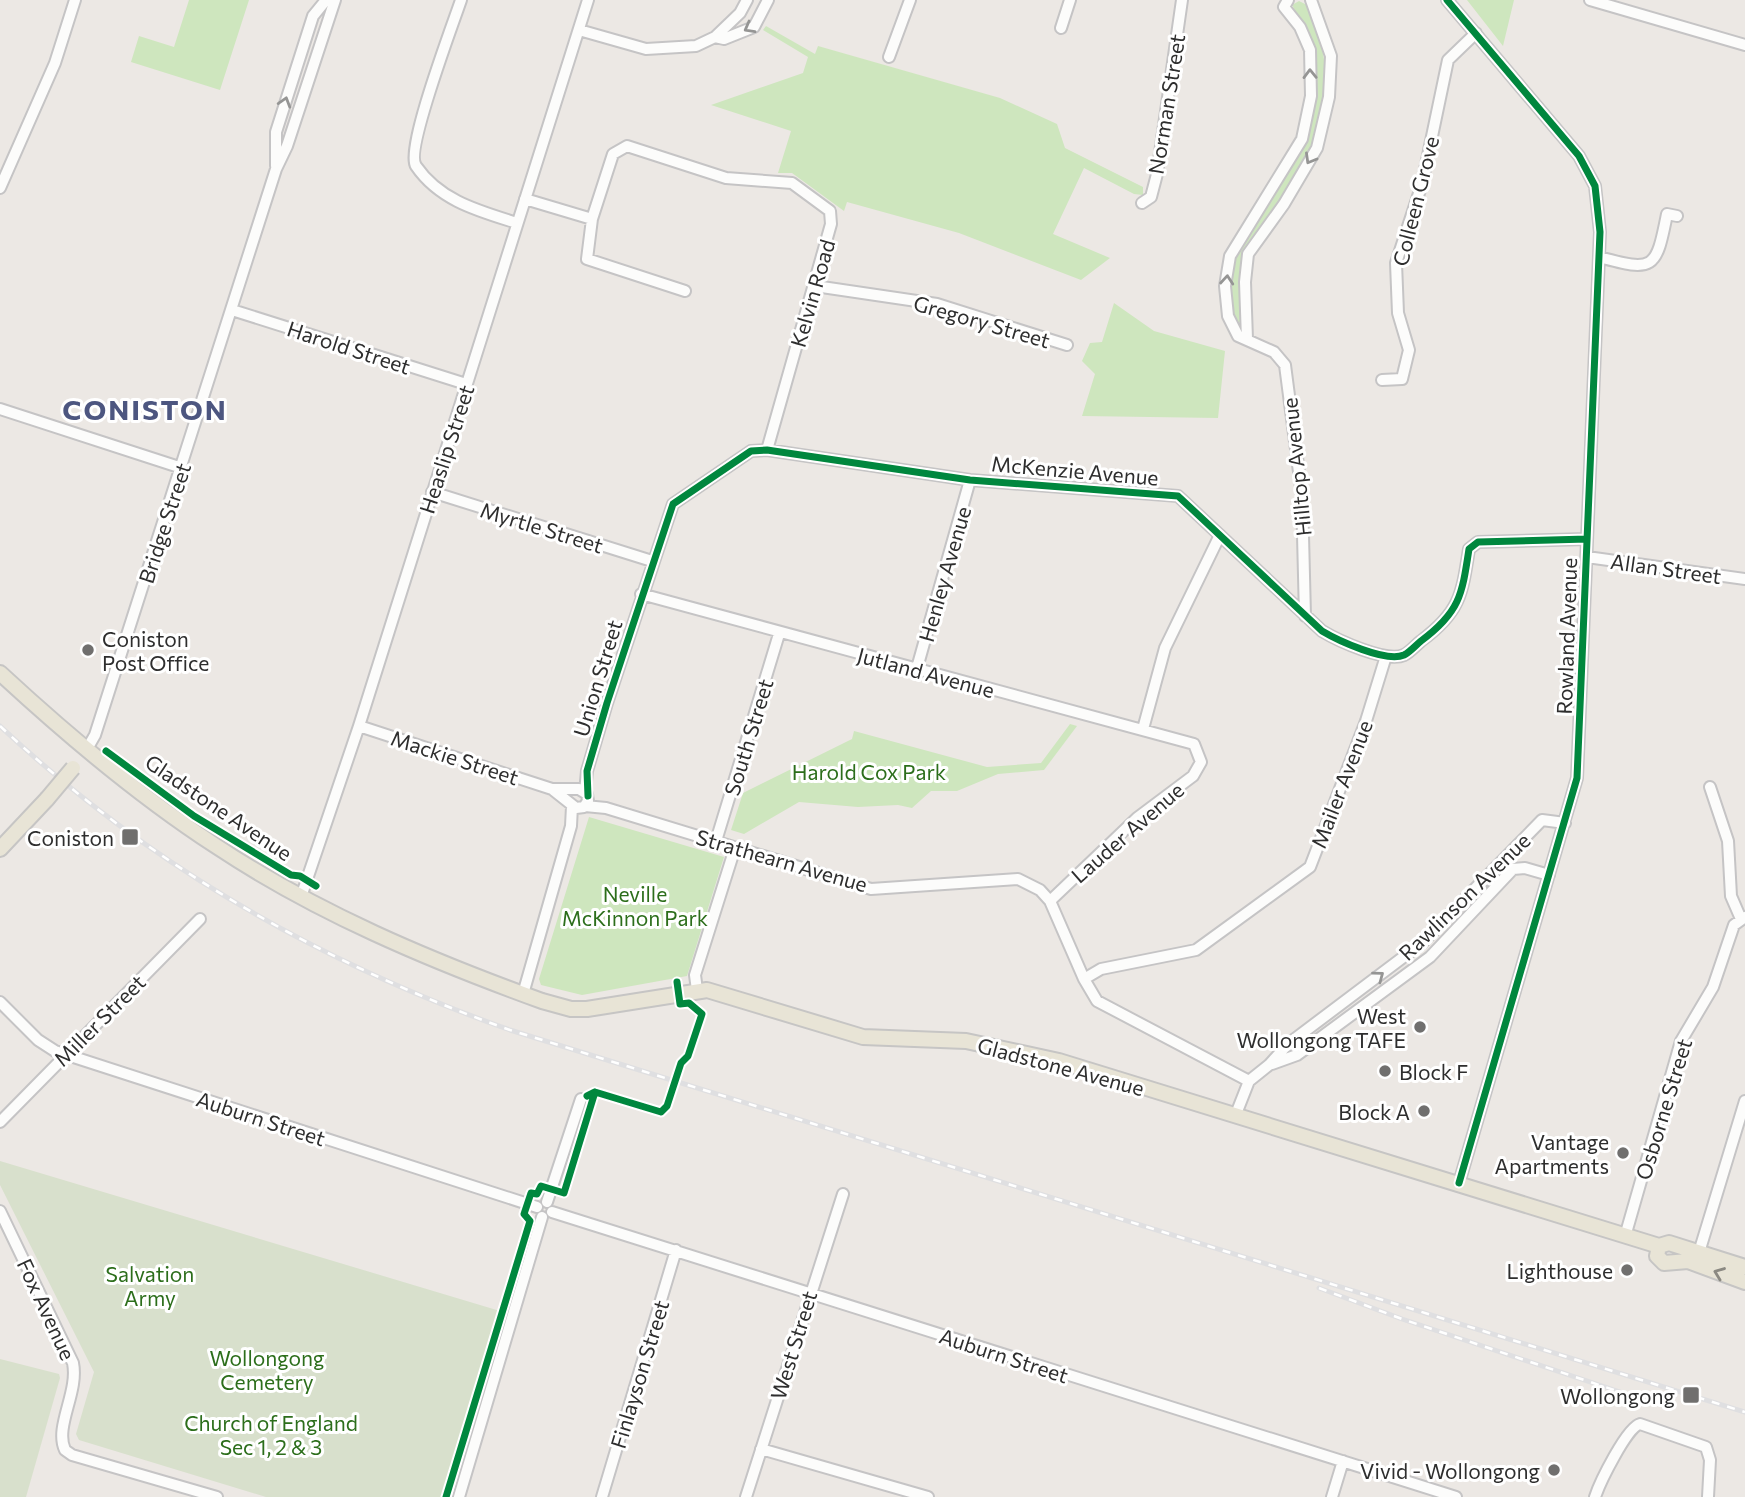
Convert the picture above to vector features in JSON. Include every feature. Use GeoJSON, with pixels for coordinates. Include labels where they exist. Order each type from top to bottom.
{"type":"FeatureCollection","features":[{"type":"Feature","properties":{"kind":"main road","name":"Gladstone Avenue"},"geometry":{"type":"LineString","coordinates":[[0,673],[87,749],[216,846],[301,897],[393,942],[556,1006],[579,1010],[697,990],[720,993],[863,1037],[966,1041],[1059,1061],[1667,1245],[1745,1282]]}},
{"type":"Feature","properties":{"kind":"main road","name":"Bridge Street"},"geometry":{"type":"LineString","coordinates":[[0,849],[47,799],[87,749]]}},
{"type":"Feature","properties":{"kind":"main road","name":"Gladstone Avenue"},"geometry":{"type":"LineString","coordinates":[[1667,1245],[1657,1252],[1661,1261],[1667,1264],[1675,1260],[1697,1258],[1745,1267]]}},
{"type":"Feature","properties":{"kind":"street"},"geometry":{"type":"LineString","coordinates":[[0,188],[55,64],[75,0]]}},
{"type":"Feature","properties":{"kind":"street","name":"Bridge Street"},"geometry":{"type":"LineString","coordinates":[[276,169],[276,132],[313,16],[326,0]]}},
{"type":"Feature","properties":{"kind":"street","name":"Bridge Street"},"geometry":{"type":"LineString","coordinates":[[87,749],[95,735],[276,169],[287,146],[335,0]]}},
{"type":"Feature","properties":{"kind":"street"},"geometry":{"type":"LineString","coordinates":[[461,0],[423,113],[412,156],[415,165],[456,203],[517,223]]}},
{"type":"Feature","properties":{"kind":"street","name":"Heaslip Street"},"geometry":{"type":"LineString","coordinates":[[301,897],[359,726],[589,0]]}},
{"type":"Feature","properties":{"kind":"street"},"geometry":{"type":"LineString","coordinates":[[579,30],[646,50],[696,46],[715,37],[740,13],[747,0]]}},
{"type":"Feature","properties":{"kind":"street"},"geometry":{"type":"LineString","coordinates":[[715,37],[724,39],[754,27],[768,0]]}},
{"type":"Feature","properties":{"kind":"street"},"geometry":{"type":"LineString","coordinates":[[889,57],[910,0]]}},
{"type":"Feature","properties":{"kind":"street"},"geometry":{"type":"LineString","coordinates":[[1061,28],[1070,0]]}},
{"type":"Feature","properties":{"kind":"street","name":"Norman Street"},"geometry":{"type":"LineString","coordinates":[[1142,203],[1151,197],[1157,174],[1182,0]]}},
{"type":"Feature","properties":{"kind":"street","name":"Hilltop Avenue"},"geometry":{"type":"LineString","coordinates":[[1288,0],[1284,6],[1300,27],[1310,50],[1311,96],[1302,139],[1230,256],[1225,286],[1228,316],[1238,336],[1274,352],[1285,365],[1302,495],[1305,616]]}},
{"type":"Feature","properties":{"kind":"street"},"geometry":{"type":"LineString","coordinates":[[1247,339],[1245,282],[1248,254],[1284,204],[1317,148],[1329,97],[1331,56],[1311,0]]}},
{"type":"Feature","properties":{"kind":"street","name":"Rowland Avenue"},"geometry":{"type":"LineString","coordinates":[[1447,0],[1568,141],[1590,175],[1598,200],[1599,257],[1578,767],[1565,823],[1459,1183]]}},
{"type":"Feature","properties":{"kind":"street"},"geometry":{"type":"LineString","coordinates":[[1590,0],[1629,5],[1745,45]]}},
{"type":"Feature","properties":{"kind":"street","name":"Colleen Grove"},"geometry":{"type":"LineString","coordinates":[[1382,380],[1407,381],[1409,351],[1398,313],[1396,262],[1422,184],[1448,60],[1476,33]]}},
{"type":"Feature","properties":{"kind":"street","name":"Kelvin Road"},"geometry":{"type":"LineString","coordinates":[[592,219],[613,154],[627,146],[726,178],[792,183],[830,211],[831,224],[815,286],[767,450]]}},
{"type":"Feature","properties":{"kind":"street"},"geometry":{"type":"LineString","coordinates":[[525,199],[592,219],[587,259],[685,291]]}},
{"type":"Feature","properties":{"kind":"street"},"geometry":{"type":"LineString","coordinates":[[1599,257],[1628,265],[1646,265],[1658,255],[1667,215],[1677,216]]}},
{"type":"Feature","properties":{"kind":"street","name":"Gregory Street"},"geometry":{"type":"LineString","coordinates":[[815,286],[937,304],[1067,345]]}},
{"type":"Feature","properties":{"kind":"street","name":"Harold Street"},"geometry":{"type":"LineString","coordinates":[[232,310],[466,384]]}},
{"type":"Feature","properties":{"kind":"street"},"geometry":{"type":"LineString","coordinates":[[0,409],[182,467]]}},
{"type":"Feature","properties":{"kind":"street","name":"McKenzie Avenue"},"geometry":{"type":"LineString","coordinates":[[641,594],[673,505],[751,451],[767,450],[971,480],[1178,496],[1305,616],[1340,642],[1386,656]]}},
{"type":"Feature","properties":{"kind":"street","name":"Henley Avenue"},"geometry":{"type":"LineString","coordinates":[[917,668],[971,480]]}},
{"type":"Feature","properties":{"kind":"street","name":"Myrtle Street"},"geometry":{"type":"LineString","coordinates":[[432,492],[652,561]]}},
{"type":"Feature","properties":{"kind":"street"},"geometry":{"type":"LineString","coordinates":[[1143,729],[1164,648],[1220,535]]}},
{"type":"Feature","properties":{"kind":"street"},"geometry":{"type":"LineString","coordinates":[[1386,656],[1403,656],[1446,622],[1463,587],[1469,549],[1478,542],[1587,539]]}},
{"type":"Feature","properties":{"kind":"street","name":"Allan Street"},"geometry":{"type":"LineString","coordinates":[[1587,557],[1745,579]]}},
{"type":"Feature","properties":{"kind":"street","name":"Jutland Avenue"},"geometry":{"type":"LineString","coordinates":[[641,594],[779,634],[917,668],[1194,744],[1200,762]]}},
{"type":"Feature","properties":{"kind":"street","name":"Union Street"},"geometry":{"type":"LineString","coordinates":[[523,994],[641,594]]}},
{"type":"Feature","properties":{"kind":"street","name":"South Street"},"geometry":{"type":"LineString","coordinates":[[716,841],[779,634]]}},
{"type":"Feature","properties":{"kind":"street","name":"Mailer Avenue"},"geometry":{"type":"LineString","coordinates":[[1084,979],[1101,969],[1196,950],[1310,867],[1366,721],[1386,656]]}},
{"type":"Feature","properties":{"kind":"street","name":"Mackie Street"},"geometry":{"type":"LineString","coordinates":[[359,726],[579,799]]}},
{"type":"Feature","properties":{"kind":"street","name":"Lauder Avenue"},"geometry":{"type":"LineString","coordinates":[[1051,901],[1137,818],[1193,776],[1200,762]]}},
{"type":"Feature","properties":{"kind":"street"},"geometry":{"type":"LineString","coordinates":[[1710,787],[1728,841],[1731,896],[1743,918]]}},
{"type":"Feature","properties":{"kind":"street","name":"Strathearn Avenue"},"geometry":{"type":"LineString","coordinates":[[579,799],[871,889],[1018,879],[1040,890],[1051,901]]}},
{"type":"Feature","properties":{"kind":"street","name":"Rawlinson Avenue"},"geometry":{"type":"LineString","coordinates":[[1236,1114],[1249,1081],[1269,1065],[1288,1044],[1422,943],[1542,820],[1565,823]]}},
{"type":"Feature","properties":{"kind":"street"},"geometry":{"type":"LineString","coordinates":[[697,990],[695,975],[735,848]]}},
{"type":"Feature","properties":{"kind":"street","name":"Rawlinson Avenue"},"geometry":{"type":"LineString","coordinates":[[1269,1065],[1297,1055],[1430,957],[1513,869],[1525,868],[1549,876]]}},
{"type":"Feature","properties":{"kind":"street"},"geometry":{"type":"LineString","coordinates":[[1051,901],[1084,979],[1097,1001],[1249,1081]]}},
{"type":"Feature","properties":{"kind":"street","name":"Osborne Street"},"geometry":{"type":"LineString","coordinates":[[1626,1233],[1681,1041],[1713,987],[1734,925],[1743,918]]}},
{"type":"Feature","properties":{"kind":"street","name":"Miller Street"},"geometry":{"type":"LineString","coordinates":[[0,1122],[200,919]]}},
{"type":"Feature","properties":{"kind":"street","name":"Auburn Street"},"geometry":{"type":"LineString","coordinates":[[0,1002],[47,1047],[65,1055],[545,1210],[1456,1497]]}},
{"type":"Feature","properties":{"kind":"street"},"geometry":{"type":"LineString","coordinates":[[459,1497],[581,1099]]}},
{"type":"Feature","properties":{"kind":"street"},"geometry":{"type":"LineString","coordinates":[[1697,1258],[1745,1101]]}},
{"type":"Feature","properties":{"kind":"street","name":"West Street"},"geometry":{"type":"LineString","coordinates":[[746,1497],[809,1293],[843,1194]]}},
{"type":"Feature","properties":{"kind":"street","name":"Fox Avenue"},"geometry":{"type":"LineString","coordinates":[[0,1211],[73,1363],[74,1389],[61,1442],[65,1450],[72,1455],[217,1497]]}},
{"type":"Feature","properties":{"kind":"street","name":"Finlayson Street"},"geometry":{"type":"LineString","coordinates":[[601,1497],[676,1250]]}},
{"type":"Feature","properties":{"kind":"street"},"geometry":{"type":"LineString","coordinates":[[1595,1497],[1603,1474],[1614,1460],[1630,1429],[1640,1424],[1699,1442],[1706,1447],[1710,1460],[1708,1497]]}},
{"type":"Feature","properties":{"kind":"street"},"geometry":{"type":"LineString","coordinates":[[761,1449],[928,1497]]}},
{"type":"Feature","properties":{"kind":"street"},"geometry":{"type":"LineString","coordinates":[[1332,1497],[1343,1461]]}},
{"type":"Feature","properties":{"kind":"green space"},"geometry":{"type":"Polygon","coordinates":[[[189,0],[249,0],[220,90],[131,62],[139,36],[174,47],[189,0]]]}},
{"type":"Feature","properties":{"kind":"green space"},"geometry":{"type":"Polygon","coordinates":[[[1467,0],[1514,0],[1503,46],[1467,0]]]}},
{"type":"Feature","properties":{"kind":"green space"},"geometry":{"type":"Polygon","coordinates":[[[1299,1],[1307,5],[1324,57],[1323,106],[1308,154],[1244,255],[1240,281],[1243,324],[1235,321],[1231,306],[1233,261],[1309,132],[1315,98],[1313,43],[1292,5],[1299,1]]]}},
{"type":"Feature","properties":{"kind":"green space"},"geometry":{"type":"Polygon","coordinates":[[[766,26],[815,54],[818,46],[1000,98],[1057,124],[1065,148],[1143,187],[1143,195],[1134,194],[1084,168],[1053,234],[1110,258],[1081,280],[959,233],[847,202],[844,211],[792,173],[778,173],[791,131],[711,105],[803,73],[808,57],[763,30],[766,26]]]}},
{"type":"Feature","properties":{"kind":"green space"},"geometry":{"type":"Polygon","coordinates":[[[1114,303],[1154,331],[1225,351],[1218,418],[1082,416],[1095,374],[1082,361],[1090,343],[1102,342],[1114,303]]]}},
{"type":"Feature","properties":{"kind":"green space","name":"Harold Cox Park"},"geometry":{"type":"Polygon","coordinates":[[[1070,724],[1077,726],[1044,770],[998,774],[957,791],[931,791],[912,808],[898,805],[858,807],[799,802],[744,834],[731,830],[743,793],[852,739],[854,731],[987,767],[1041,763],[1070,724]]]}},
{"type":"Feature","properties":{"kind":"green space","name":"Neville McKinnon Park"},"geometry":{"type":"Polygon","coordinates":[[[589,817],[724,857],[687,976],[582,995],[541,985],[539,979],[589,817]]]}},
{"type":"Feature","properties":{"kind":"green space","name":"Wollongong Cemetery"},"geometry":{"type":"Polygon","coordinates":[[[0,1161],[500,1311],[445,1497],[266,1497],[79,1440],[76,1434],[94,1372],[0,1185],[0,1161]]]}},
{"type":"Feature","properties":{"kind":"green space"},"geometry":{"type":"Polygon","coordinates":[[[0,1359],[59,1374],[60,1378],[26,1497],[0,1497],[0,1359]]]}},
{"type":"Feature","properties":{"kind":"railway"},"geometry":{"type":"LineString","coordinates":[[0,726],[56,776],[115,822],[239,905],[371,974],[440,1003],[510,1030],[1745,1412]]}},
{"type":"Feature","properties":{"kind":"railway"},"geometry":{"type":"LineString","coordinates":[[1319,1288],[1402,1319],[1629,1395]]}},
{"type":"Feature","properties":{"kind":"cycle path"},"geometry":{"type":"LineString","coordinates":[[1447,0],[1579,156],[1595,186],[1600,232],[1577,778],[1459,1183]]}},
{"type":"Feature","properties":{"kind":"cycle path"},"geometry":{"type":"LineString","coordinates":[[588,796],[587,771],[673,504],[751,451],[767,450],[970,480],[1178,496],[1322,631],[1350,645],[1386,656],[1406,654],[1444,621],[1461,591],[1469,549],[1478,542],[1587,539]]}},
{"type":"Feature","properties":{"kind":"cycle path"},"geometry":{"type":"LineString","coordinates":[[106,751],[194,816],[291,875],[300,876],[316,886]]}},
{"type":"Feature","properties":{"kind":"cycle path"},"geometry":{"type":"LineString","coordinates":[[587,1096],[595,1092],[661,1112],[667,1106],[681,1063],[688,1056],[702,1014],[689,1003],[680,1004],[677,982]]}},
{"type":"Feature","properties":{"kind":"cycle path"},"geometry":{"type":"LineString","coordinates":[[446,1497],[530,1221],[524,1214],[531,1193],[537,1194],[541,1186],[564,1193],[595,1092]]}},
{"type":"Feature","properties":{"kind":"place","name":"Coniston Post Office"},"geometry":{"type":"Point","coordinates":[88,650]}},
{"type":"Feature","properties":{"kind":"place","name":"Coniston"},"geometry":{"type":"Point","coordinates":[130,837]}},
{"type":"Feature","properties":{"kind":"place","name":"West Wollongong TAFE"},"geometry":{"type":"Point","coordinates":[1420,1027]}},
{"type":"Feature","properties":{"kind":"place","name":"Block F"},"geometry":{"type":"Point","coordinates":[1385,1071]}},
{"type":"Feature","properties":{"kind":"place","name":"Block A"},"geometry":{"type":"Point","coordinates":[1424,1111]}},
{"type":"Feature","properties":{"kind":"place","name":"Vantage Apartments"},"geometry":{"type":"Point","coordinates":[1623,1153]}},
{"type":"Feature","properties":{"kind":"place","name":"Lighthouse"},"geometry":{"type":"Point","coordinates":[1627,1270]}},
{"type":"Feature","properties":{"kind":"place","name":"Wollongong"},"geometry":{"type":"Point","coordinates":[1691,1395]}},
{"type":"Feature","properties":{"kind":"place","name":"Vivid - Wollongong"},"geometry":{"type":"Point","coordinates":[1554,1470]}},
{"type":"Feature","properties":{"kind":"district","name":"CONISTON"},"geometry":{"type":"Point","coordinates":[145,409]}},
{"type":"Feature","properties":{"kind":"park label","name":"Salvation Army"},"geometry":{"type":"Point","coordinates":[150,1285]}},
{"type":"Feature","properties":{"kind":"park label","name":"Church of England Sec 1, 2 & 3"},"geometry":{"type":"Point","coordinates":[271,1434]}}]}
